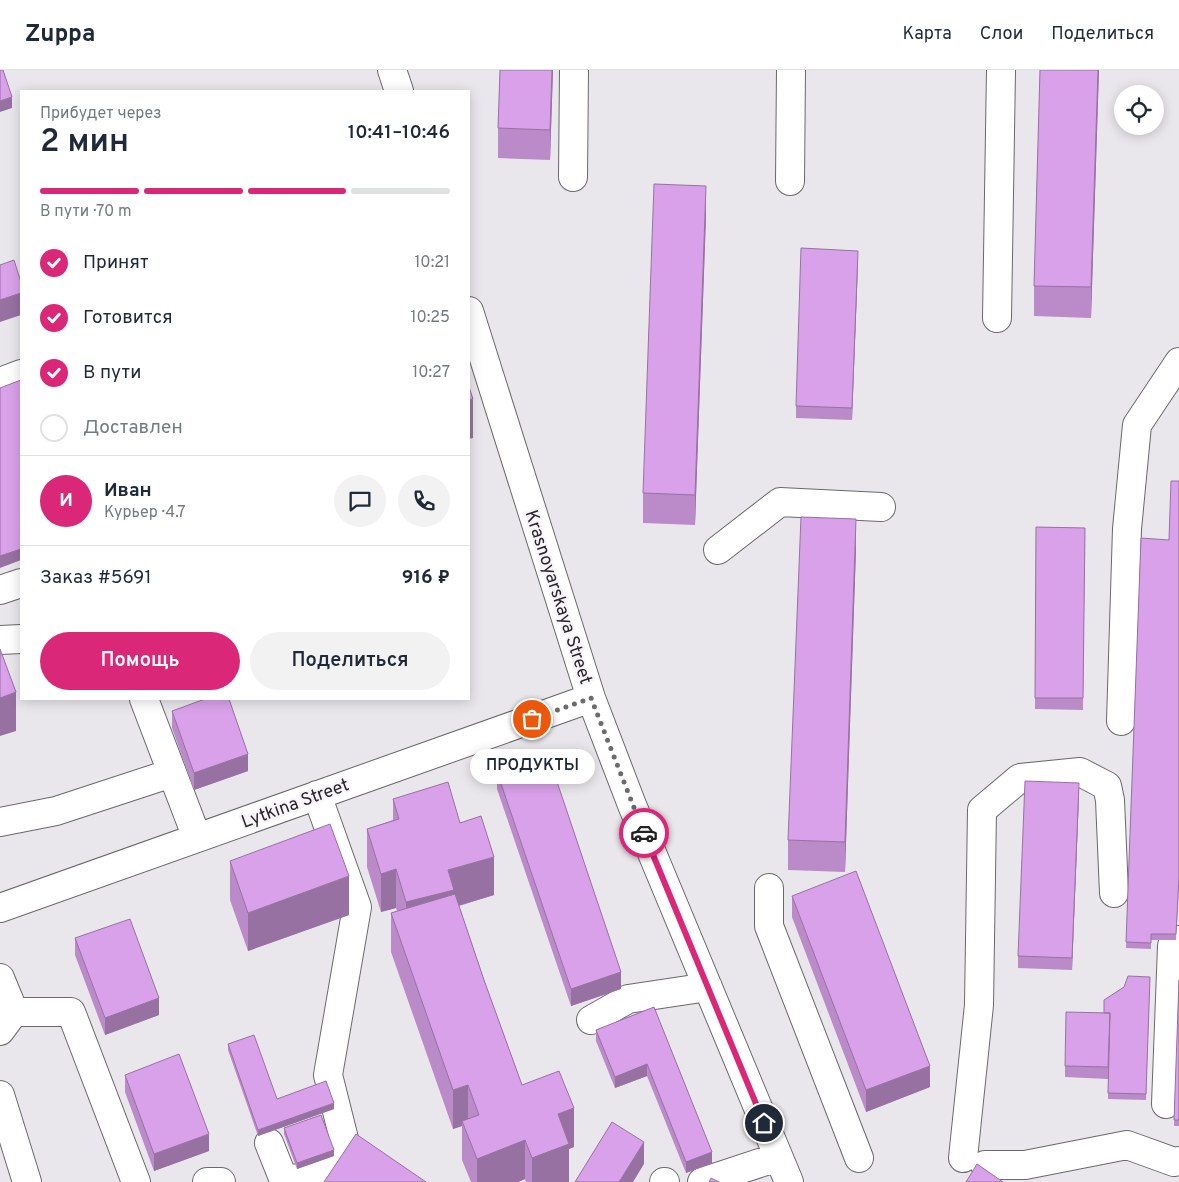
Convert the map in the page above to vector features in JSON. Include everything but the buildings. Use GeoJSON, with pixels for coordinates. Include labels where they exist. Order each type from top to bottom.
{"type":"FeatureCollection","features":[{"type":"Feature","properties":{"kind":"street"},"geometry":{"type":"LineString","coordinates":[[392,70],[399,90]]}},
{"type":"Feature","properties":{"kind":"street"},"geometry":{"type":"LineString","coordinates":[[573,178],[574,70]]}},
{"type":"Feature","properties":{"kind":"street"},"geometry":{"type":"LineString","coordinates":[[790,181],[791,70]]}},
{"type":"Feature","properties":{"kind":"street"},"geometry":{"type":"LineString","coordinates":[[997,318],[1001,70]]}},
{"type":"Feature","properties":{"kind":"street","name":"Krasnoyarskaya Street"},"geometry":{"type":"LineString","coordinates":[[470,314],[591,698],[632,806],[789,1182]]}},
{"type":"Feature","properties":{"kind":"street"},"geometry":{"type":"LineString","coordinates":[[1121,722],[1127,529],[1137,425],[1179,362]]}},
{"type":"Feature","properties":{"kind":"street"},"geometry":{"type":"LineString","coordinates":[[0,382],[20,374]]}},
{"type":"Feature","properties":{"kind":"street"},"geometry":{"type":"LineString","coordinates":[[718,550],[780,502],[881,507]]}},
{"type":"Feature","properties":{"kind":"street"},"geometry":{"type":"LineString","coordinates":[[0,590],[20,583]]}},
{"type":"Feature","properties":{"kind":"street"},"geometry":{"type":"LineString","coordinates":[[0,640],[20,639]]}},
{"type":"Feature","properties":{"kind":"street","name":"Lytkina Street"},"geometry":{"type":"LineString","coordinates":[[0,908],[591,698]]}},
{"type":"Feature","properties":{"kind":"street"},"geometry":{"type":"LineString","coordinates":[[144,700],[197,838]]}},
{"type":"Feature","properties":{"kind":"street"},"geometry":{"type":"LineString","coordinates":[[1114,893],[1110,800],[1107,786],[1080,772],[1020,778],[982,810],[974,1161],[1025,1165],[1127,1145],[1174,1162],[1179,1161]]}},
{"type":"Feature","properties":{"kind":"street"},"geometry":{"type":"LineString","coordinates":[[0,822],[56,811],[172,773]]}},
{"type":"Feature","properties":{"kind":"street"},"geometry":{"type":"LineString","coordinates":[[269,1143],[283,1178],[309,1180],[347,1152],[328,1075],[357,907],[317,796]]}},
{"type":"Feature","properties":{"kind":"street"},"geometry":{"type":"LineString","coordinates":[[769,888],[769,926],[859,1158]]}},
{"type":"Feature","properties":{"kind":"street"},"geometry":{"type":"LineString","coordinates":[[1166,1104],[1172,946],[1179,940]]}},
{"type":"Feature","properties":{"kind":"street"},"geometry":{"type":"LineString","coordinates":[[0,978],[7,1021],[71,1012],[136,1182]]}},
{"type":"Feature","properties":{"kind":"street"},"geometry":{"type":"LineString","coordinates":[[591,1020],[628,999],[708,987]]}},
{"type":"Feature","properties":{"kind":"street"},"geometry":{"type":"LineString","coordinates":[[0,1095],[27,1182]]}},
{"type":"Feature","properties":{"kind":"street"},"geometry":{"type":"LineString","coordinates":[[702,1182],[778,1157]]}},
{"type":"Feature","properties":{"kind":"street"},"geometry":{"type":"LineString","coordinates":[[207,1182],[221,1182]]}},
{"type":"Feature","properties":{"kind":"way so far"},"geometry":{"type":"LineString","coordinates":[[532,719],[591,698],[644,833]]}},
{"type":"Feature","properties":{"kind":"place","name":"ПРОДУКТЫ"},"geometry":{"type":"Point","coordinates":[532,719]}},
{"type":"Feature","properties":{"kind":"route"},"geometry":{"type":"LineString","coordinates":[[644,833],[764,1123]]}}]}
